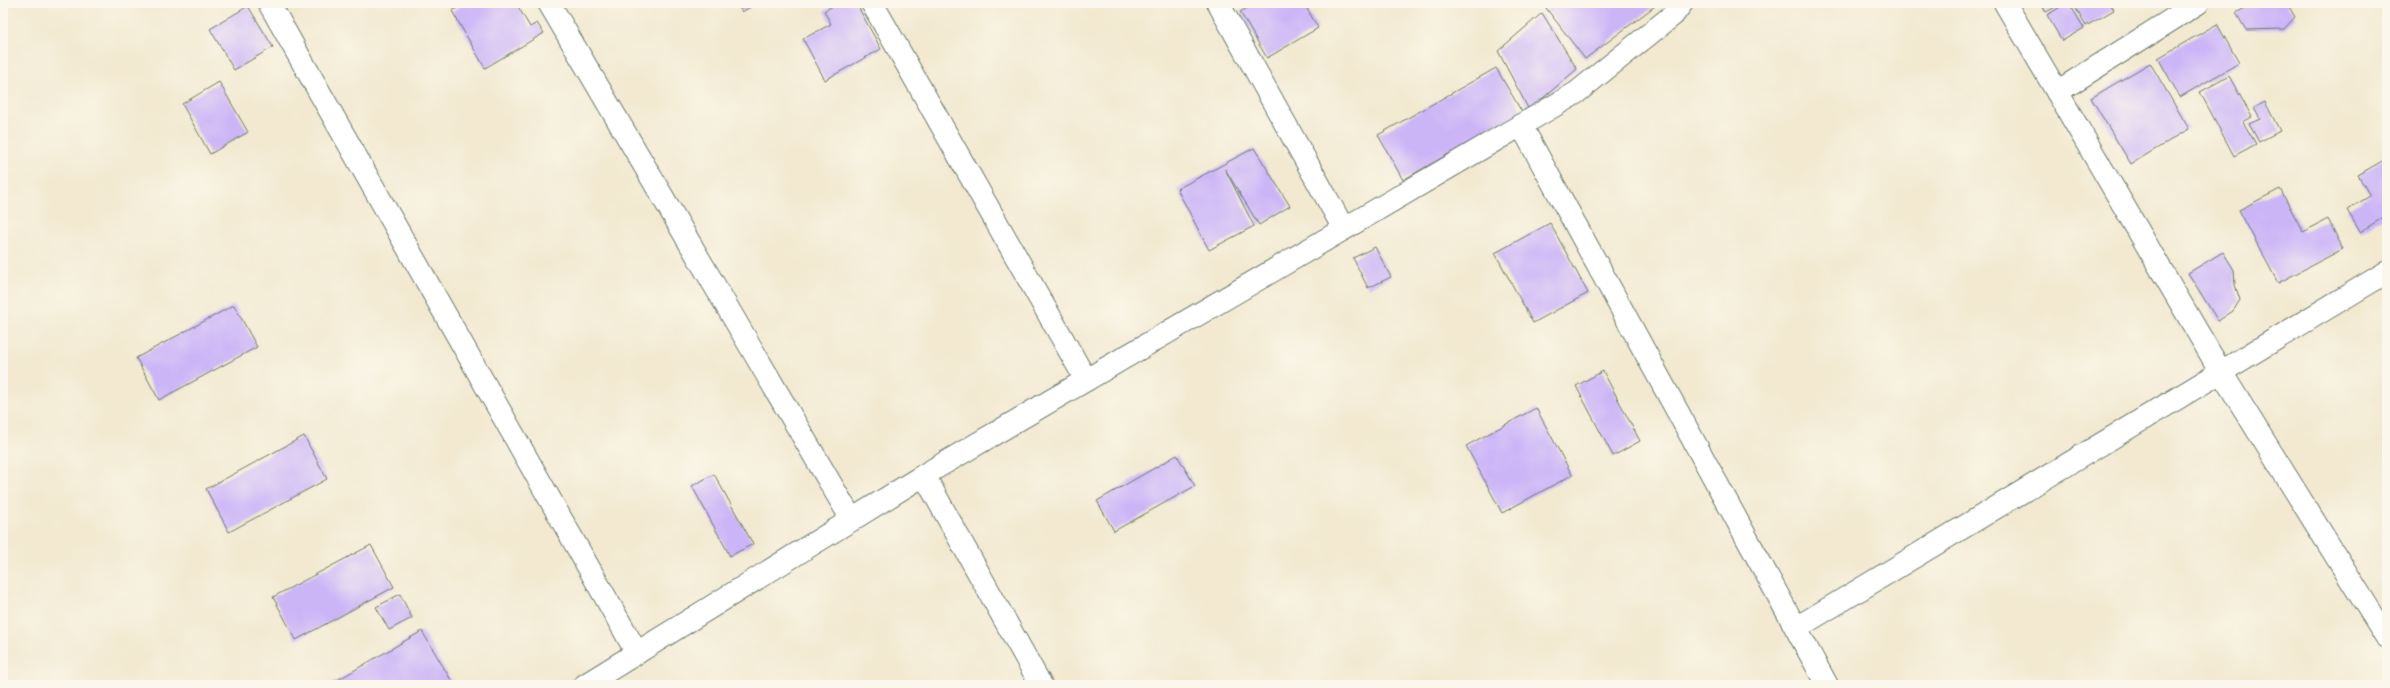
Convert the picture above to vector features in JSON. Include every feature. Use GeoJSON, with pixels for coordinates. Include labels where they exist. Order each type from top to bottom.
{"type":"FeatureCollection","features":[{"type":"Feature","properties":{"kind":"street"},"geometry":{"type":"LineString","coordinates":[[269,3],[637,653]]}},
{"type":"Feature","properties":{"kind":"street"},"geometry":{"type":"LineString","coordinates":[[549,3],[852,520]]}},
{"type":"Feature","properties":{"kind":"street"},"geometry":{"type":"LineString","coordinates":[[872,3],[1086,380]]}},
{"type":"Feature","properties":{"kind":"street"},"geometry":{"type":"LineString","coordinates":[[1218,3],[1344,229]]}},
{"type":"Feature","properties":{"kind":"street"},"geometry":{"type":"LineString","coordinates":[[586,685],[924,475],[1576,93],[1673,15],[1682,3]]}},
{"type":"Feature","properties":{"kind":"street"},"geometry":{"type":"LineString","coordinates":[[2005,3],[2221,372],[2387,638]]}},
{"type":"Feature","properties":{"kind":"street"},"geometry":{"type":"LineString","coordinates":[[2057,92],[2198,3]]}},
{"type":"Feature","properties":{"kind":"street"},"geometry":{"type":"LineString","coordinates":[[1521,125],[1827,685]]}},
{"type":"Feature","properties":{"kind":"street"},"geometry":{"type":"LineString","coordinates":[[1796,628],[2387,272]]}},
{"type":"Feature","properties":{"kind":"street"},"geometry":{"type":"LineString","coordinates":[[924,475],[1041,685]]}},
{"type":"Feature","properties":{"kind":"building"},"geometry":{"type":"Polygon","coordinates":[[[466,3],[516,3],[530,27],[537,23],[544,33],[485,68],[452,11],[466,3]]]}},
{"type":"Feature","properties":{"kind":"building"},"geometry":{"type":"Polygon","coordinates":[[[737,3],[757,3],[742,12],[737,3]]]}},
{"type":"Feature","properties":{"kind":"building"},"geometry":{"type":"Polygon","coordinates":[[[838,3],[856,3],[881,49],[825,80],[803,39],[831,24],[824,11],[838,3]]]}},
{"type":"Feature","properties":{"kind":"building"},"geometry":{"type":"Polygon","coordinates":[[[1256,3],[1304,3],[1318,28],[1267,58],[1240,12],[1256,3]]]}},
{"type":"Feature","properties":{"kind":"building"},"geometry":{"type":"Polygon","coordinates":[[[1553,3],[1653,3],[1655,6],[1585,59],[1546,8],[1553,3]]]}},
{"type":"Feature","properties":{"kind":"building"},"geometry":{"type":"Polygon","coordinates":[[[2041,3],[2063,3],[2046,12],[2041,3]]]}},
{"type":"Feature","properties":{"kind":"building"},"geometry":{"type":"Polygon","coordinates":[[[2069,3],[2084,28],[2062,41],[2047,15],[2069,3]]]}},
{"type":"Feature","properties":{"kind":"building"},"geometry":{"type":"Polygon","coordinates":[[[2086,3],[2110,3],[2114,10],[2086,26],[2076,9],[2086,3]]]}},
{"type":"Feature","properties":{"kind":"building"},"geometry":{"type":"Polygon","coordinates":[[[2254,3],[2287,3],[2295,17],[2284,29],[2246,30],[2236,13],[2254,3]]]}},
{"type":"Feature","properties":{"kind":"building"},"geometry":{"type":"Polygon","coordinates":[[[248,6],[273,47],[234,70],[210,29],[248,6]]]}},
{"type":"Feature","properties":{"kind":"building"},"geometry":{"type":"Polygon","coordinates":[[[1542,13],[1577,69],[1529,110],[1498,51],[1542,13]]]}},
{"type":"Feature","properties":{"kind":"building"},"geometry":{"type":"Polygon","coordinates":[[[2217,24],[2239,63],[2180,97],[2158,58],[2217,24]]]}},
{"type":"Feature","properties":{"kind":"building"},"geometry":{"type":"Polygon","coordinates":[[[2150,63],[2189,129],[2131,164],[2091,98],[2150,63]]]}},
{"type":"Feature","properties":{"kind":"building"},"geometry":{"type":"Polygon","coordinates":[[[1496,68],[1522,112],[1403,180],[1378,135],[1496,68]]]}},
{"type":"Feature","properties":{"kind":"building"},"geometry":{"type":"Polygon","coordinates":[[[2229,76],[2252,117],[2243,122],[2256,144],[2234,156],[2200,92],[2229,76]]]}},
{"type":"Feature","properties":{"kind":"building"},"geometry":{"type":"Polygon","coordinates":[[[219,82],[248,132],[210,154],[182,104],[219,82]]]}},
{"type":"Feature","properties":{"kind":"building"},"geometry":{"type":"Polygon","coordinates":[[[2265,102],[2280,131],[2259,142],[2249,124],[2260,119],[2254,108],[2265,102]]]}},
{"type":"Feature","properties":{"kind":"building"},"geometry":{"type":"Polygon","coordinates":[[[1254,148],[1290,206],[1259,225],[1225,169],[1254,226],[1209,250],[1177,189],[1254,148]]]}},
{"type":"Feature","properties":{"kind":"building"},"geometry":{"type":"Polygon","coordinates":[[[2384,160],[2387,165],[2387,215],[2360,232],[2347,210],[2370,196],[2358,175],[2384,160]]]}},
{"type":"Feature","properties":{"kind":"building"},"geometry":{"type":"Polygon","coordinates":[[[2280,189],[2303,232],[2328,219],[2343,249],[2278,283],[2239,210],[2280,189]]]}},
{"type":"Feature","properties":{"kind":"building"},"geometry":{"type":"Polygon","coordinates":[[[1550,223],[1588,293],[1533,323],[1495,253],[1550,223]]]}},
{"type":"Feature","properties":{"kind":"building"},"geometry":{"type":"Polygon","coordinates":[[[1375,247],[1391,277],[1368,288],[1353,258],[1375,247]]]}},
{"type":"Feature","properties":{"kind":"building"},"geometry":{"type":"Polygon","coordinates":[[[2223,252],[2234,270],[2235,285],[2240,300],[2233,311],[2218,321],[2188,273],[2223,252]]]}},
{"type":"Feature","properties":{"kind":"building"},"geometry":{"type":"Polygon","coordinates":[[[234,305],[257,347],[159,400],[136,358],[234,305]]]}},
{"type":"Feature","properties":{"kind":"building"},"geometry":{"type":"Polygon","coordinates":[[[1603,371],[1640,441],[1613,456],[1576,386],[1603,371]]]}},
{"type":"Feature","properties":{"kind":"building"},"geometry":{"type":"Polygon","coordinates":[[[1536,408],[1572,475],[1502,513],[1466,446],[1536,408]]]}},
{"type":"Feature","properties":{"kind":"building"},"geometry":{"type":"Polygon","coordinates":[[[304,436],[327,479],[229,532],[206,489],[304,436]]]}},
{"type":"Feature","properties":{"kind":"building"},"geometry":{"type":"Polygon","coordinates":[[[1177,455],[1195,486],[1114,531],[1097,501],[1177,455]]]}},
{"type":"Feature","properties":{"kind":"building"},"geometry":{"type":"Polygon","coordinates":[[[714,474],[753,544],[730,556],[692,486],[714,474]]]}},
{"type":"Feature","properties":{"kind":"building"},"geometry":{"type":"Polygon","coordinates":[[[371,545],[394,587],[296,640],[273,597],[371,545]]]}},
{"type":"Feature","properties":{"kind":"building"},"geometry":{"type":"Polygon","coordinates":[[[400,594],[412,618],[389,630],[376,607],[400,594]]]}},
{"type":"Feature","properties":{"kind":"building"},"geometry":{"type":"Polygon","coordinates":[[[422,631],[454,685],[329,685],[422,631]]]}}]}
